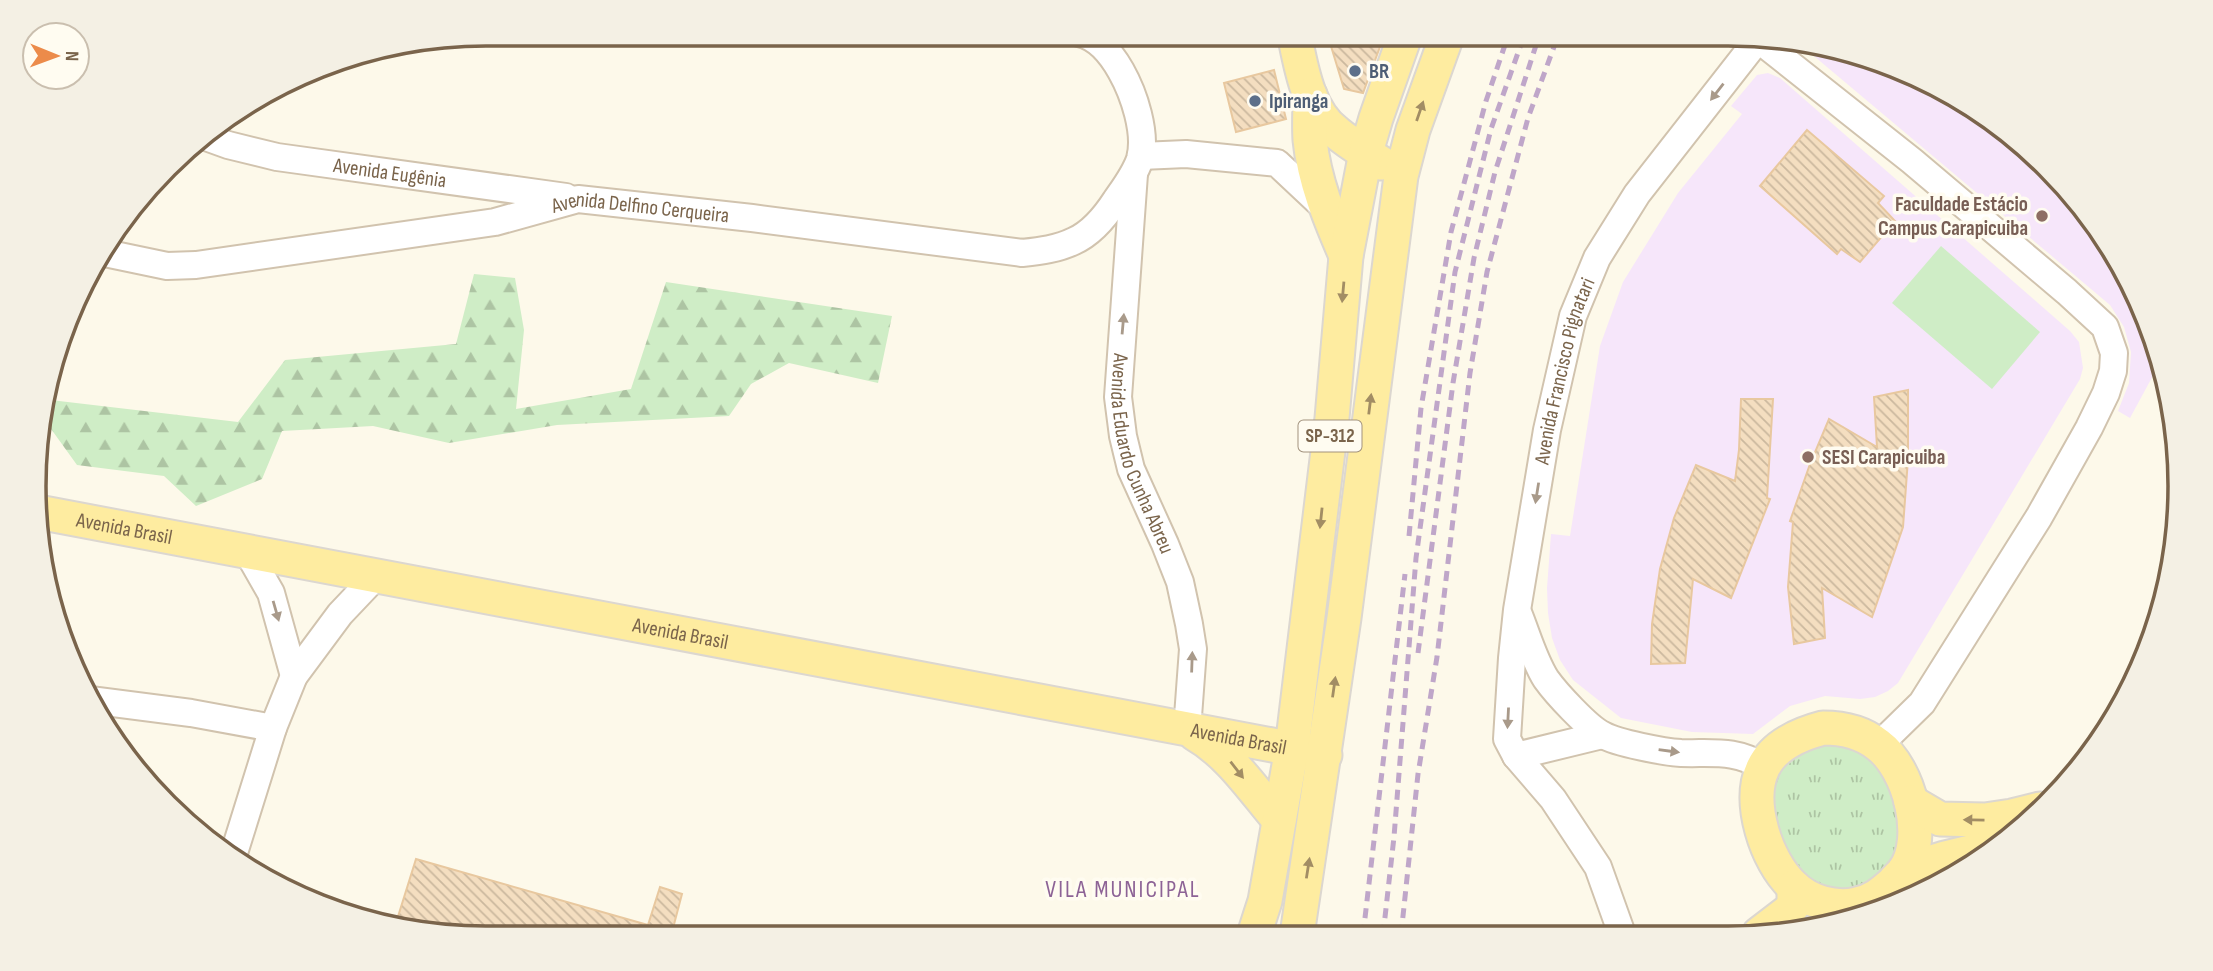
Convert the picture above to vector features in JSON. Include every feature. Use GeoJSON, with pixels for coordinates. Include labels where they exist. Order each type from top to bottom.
{"type":"FeatureCollection","features":[{"type":"Feature","properties":{"kind":"main road"},"geometry":{"type":"LineString","coordinates":[[1297,46],[1310,95],[1310,140],[1325,208],[1346,256]]}},
{"type":"Feature","properties":{"kind":"main road","name":"SP-312"},"geometry":{"type":"LineString","coordinates":[[1257,926],[1265,901],[1292,748],[1331,431],[1346,256],[1366,152],[1401,46]]}},
{"type":"Feature","properties":{"kind":"main road","name":"SP-312"},"geometry":{"type":"LineString","coordinates":[[1298,926],[1325,755],[1401,176],[1413,130],[1443,46]]}},
{"type":"Feature","properties":{"kind":"main road"},"geometry":{"type":"LineString","coordinates":[[1310,95],[1334,132],[1401,176]]}},
{"type":"Feature","properties":{"kind":"main road","name":"Avenida Brasil"},"geometry":{"type":"LineString","coordinates":[[46,513],[1325,755]]}},
{"type":"Feature","properties":{"kind":"main road"},"geometry":{"type":"LineString","coordinates":[[1845,910],[1816,900],[1794,887],[1773,857],[1759,823],[1757,786],[1763,767],[1787,742],[1824,728],[1843,728],[1864,736],[1879,746],[1893,761],[1901,775],[1914,814],[1914,843],[1905,871]]}},
{"type":"Feature","properties":{"kind":"main road"},"geometry":{"type":"LineString","coordinates":[[1187,730],[1210,744],[1228,760],[1279,820]]}},
{"type":"Feature","properties":{"kind":"main road"},"geometry":{"type":"LineString","coordinates":[[1911,802],[1940,819],[1985,821],[2020,814]]}},
{"type":"Feature","properties":{"kind":"main road"},"geometry":{"type":"LineString","coordinates":[[1865,903],[1874,899],[1905,871],[1964,856]]}},
{"type":"Feature","properties":{"kind":"main road"},"geometry":{"type":"LineString","coordinates":[[1773,923],[1794,904],[1794,887]]}},
{"type":"Feature","properties":{"kind":"street","name":"Avenida Eduardo Cunha Abreu"},"geometry":{"type":"LineString","coordinates":[[1103,46],[1124,76],[1138,115],[1138,164],[1118,397],[1131,469],[1166,544],[1180,582],[1189,624],[1192,649],[1187,730]]}},
{"type":"Feature","properties":{"kind":"street","name":"Avenida Francisco Pignatari"},"geometry":{"type":"LineString","coordinates":[[1517,755],[1507,739],[1517,610],[1547,429],[1573,316],[1597,258],[1637,194],[1753,46]]}},
{"type":"Feature","properties":{"kind":"street"},"geometry":{"type":"LineString","coordinates":[[1768,47],[1912,161],[2067,292],[2105,327],[2114,353],[2113,371],[2106,393],[2039,517],[1922,703],[1879,746]]}},
{"type":"Feature","properties":{"kind":"street","name":"Avenida Eugênia"},"geometry":{"type":"LineString","coordinates":[[214,139],[252,151],[312,163],[578,199]]}},
{"type":"Feature","properties":{"kind":"street"},"geometry":{"type":"LineString","coordinates":[[1277,163],[1310,140]]}},
{"type":"Feature","properties":{"kind":"street"},"geometry":{"type":"LineString","coordinates":[[1138,164],[1186,154],[1277,163],[1325,208]]}},
{"type":"Feature","properties":{"kind":"street","name":"Avenida Delfino Cerqueira"},"geometry":{"type":"LineString","coordinates":[[111,254],[167,266],[196,265],[495,222],[578,199],[752,218],[1022,253],[1054,248],[1075,241],[1093,229],[1107,214],[1138,164]]}},
{"type":"Feature","properties":{"kind":"street"},"geometry":{"type":"LineString","coordinates":[[247,551],[271,593],[294,676]]}},
{"type":"Feature","properties":{"kind":"street"},"geometry":{"type":"LineString","coordinates":[[236,847],[273,728],[294,676],[340,614],[377,575]]}},
{"type":"Feature","properties":{"kind":"street"},"geometry":{"type":"LineString","coordinates":[[1517,610],[1545,678],[1566,702],[1602,735],[1649,748],[1678,752],[1733,753],[1763,767]]}},
{"type":"Feature","properties":{"kind":"street"},"geometry":{"type":"LineString","coordinates":[[102,702],[191,713],[273,728]]}},
{"type":"Feature","properties":{"kind":"street"},"geometry":{"type":"LineString","coordinates":[[1602,735],[1517,755],[1553,800],[1598,867],[1619,926]]}},
{"type":"Feature","properties":{"kind":"shaded area","name":"Faculdade Estácio Campus Carapicuiba"},"geometry":{"type":"Polygon","coordinates":[[[1811,54],[1869,69],[1948,104],[2018,155],[2058,195],[2109,266],[2144,344],[2154,375],[2130,418],[2118,411],[2129,383],[2131,352],[2124,327],[2110,305],[1811,54]]]}},
{"type":"Feature","properties":{"kind":"shaded area","name":"SESI Carapicuiba"},"geometry":{"type":"Polygon","coordinates":[[[1768,73],[1780,78],[2070,331],[2079,342],[2083,368],[2080,379],[1898,683],[1875,697],[1860,699],[1825,696],[1790,706],[1753,734],[1692,732],[1621,718],[1573,680],[1560,660],[1552,638],[1548,613],[1551,534],[1570,536],[1600,346],[1623,282],[1678,193],[1742,114],[1731,106],[1757,75],[1768,73]]]}},
{"type":"Feature","properties":{"kind":"green space"},"geometry":{"type":"Polygon","coordinates":[[[1941,246],[2040,332],[1992,389],[1892,303],[1941,246]]]}},
{"type":"Feature","properties":{"kind":"green space"},"geometry":{"type":"Polygon","coordinates":[[[474,274],[515,278],[524,330],[516,409],[631,389],[666,282],[892,316],[878,383],[789,363],[751,384],[729,416],[557,425],[449,443],[373,426],[282,431],[262,479],[196,506],[164,476],[77,465],[49,426],[54,400],[238,422],[285,360],[456,344],[474,274]]]}},
{"type":"Feature","properties":{"kind":"green space"},"geometry":{"type":"Polygon","coordinates":[[[1826,745],[1849,747],[1870,758],[1886,782],[1896,811],[1897,841],[1886,868],[1863,886],[1846,890],[1823,886],[1803,874],[1789,854],[1774,812],[1774,785],[1782,768],[1798,754],[1826,745]]]}},
{"type":"Feature","properties":{"kind":"building","name":"BR"},"geometry":{"type":"Polygon","coordinates":[[[1331,46],[1380,46],[1363,93],[1344,89],[1331,46]]]}},
{"type":"Feature","properties":{"kind":"building","name":"Ipiranga"},"geometry":{"type":"Polygon","coordinates":[[[1274,70],[1286,119],[1236,132],[1224,83],[1274,70]]]}},
{"type":"Feature","properties":{"kind":"building"},"geometry":{"type":"Polygon","coordinates":[[[1807,130],[1884,196],[1878,203],[1895,221],[1860,262],[1841,249],[1837,254],[1760,186],[1807,130]]]}},
{"type":"Feature","properties":{"kind":"building"},"geometry":{"type":"Polygon","coordinates":[[[1908,390],[1908,459],[1903,527],[1872,617],[1822,588],[1825,638],[1794,644],[1788,587],[1793,522],[1790,521],[1829,419],[1877,447],[1874,397],[1908,390]]]}},
{"type":"Feature","properties":{"kind":"building"},"geometry":{"type":"Polygon","coordinates":[[[1741,399],[1773,399],[1767,498],[1770,499],[1731,598],[1693,579],[1685,663],[1651,664],[1652,624],[1660,569],[1674,518],[1696,465],[1735,481],[1741,399]]]}},
{"type":"Feature","properties":{"kind":"building"},"geometry":{"type":"Polygon","coordinates":[[[416,859],[648,925],[660,887],[682,894],[674,926],[486,926],[428,922],[398,917],[416,859]]]}},
{"type":"Feature","properties":{"kind":"railway"},"geometry":{"type":"LineString","coordinates":[[1409,536],[1421,408],[1451,232],[1486,101],[1505,46]]}},
{"type":"Feature","properties":{"kind":"railway"},"geometry":{"type":"LineString","coordinates":[[1384,926],[1394,837],[1416,558],[1455,272],[1491,129],[1520,46]]}},
{"type":"Feature","properties":{"kind":"railway"},"geometry":{"type":"LineString","coordinates":[[1418,653],[1453,383],[1474,258],[1495,172],[1536,46]]}},
{"type":"Feature","properties":{"kind":"railway"},"geometry":{"type":"LineString","coordinates":[[1402,926],[1418,774],[1437,657],[1470,373],[1487,272],[1528,118],[1554,46]]}},
{"type":"Feature","properties":{"kind":"railway"},"geometry":{"type":"LineString","coordinates":[[1364,926],[1405,574]]}},
{"type":"Feature","properties":{"kind":"place","name":"BR"},"geometry":{"type":"Point","coordinates":[1355,71]}},
{"type":"Feature","properties":{"kind":"place","name":"Ipiranga"},"geometry":{"type":"Point","coordinates":[1255,101]}},
{"type":"Feature","properties":{"kind":"place","name":"Faculdade Estácio Campus Carapicuiba"},"geometry":{"type":"Point","coordinates":[2042,216]}},
{"type":"Feature","properties":{"kind":"place","name":"SESI Carapicuiba"},"geometry":{"type":"Point","coordinates":[1808,457]}},
{"type":"Feature","properties":{"kind":"district","name":"VILA MUNICIPAL"},"geometry":{"type":"Point","coordinates":[1123,889]}}]}
